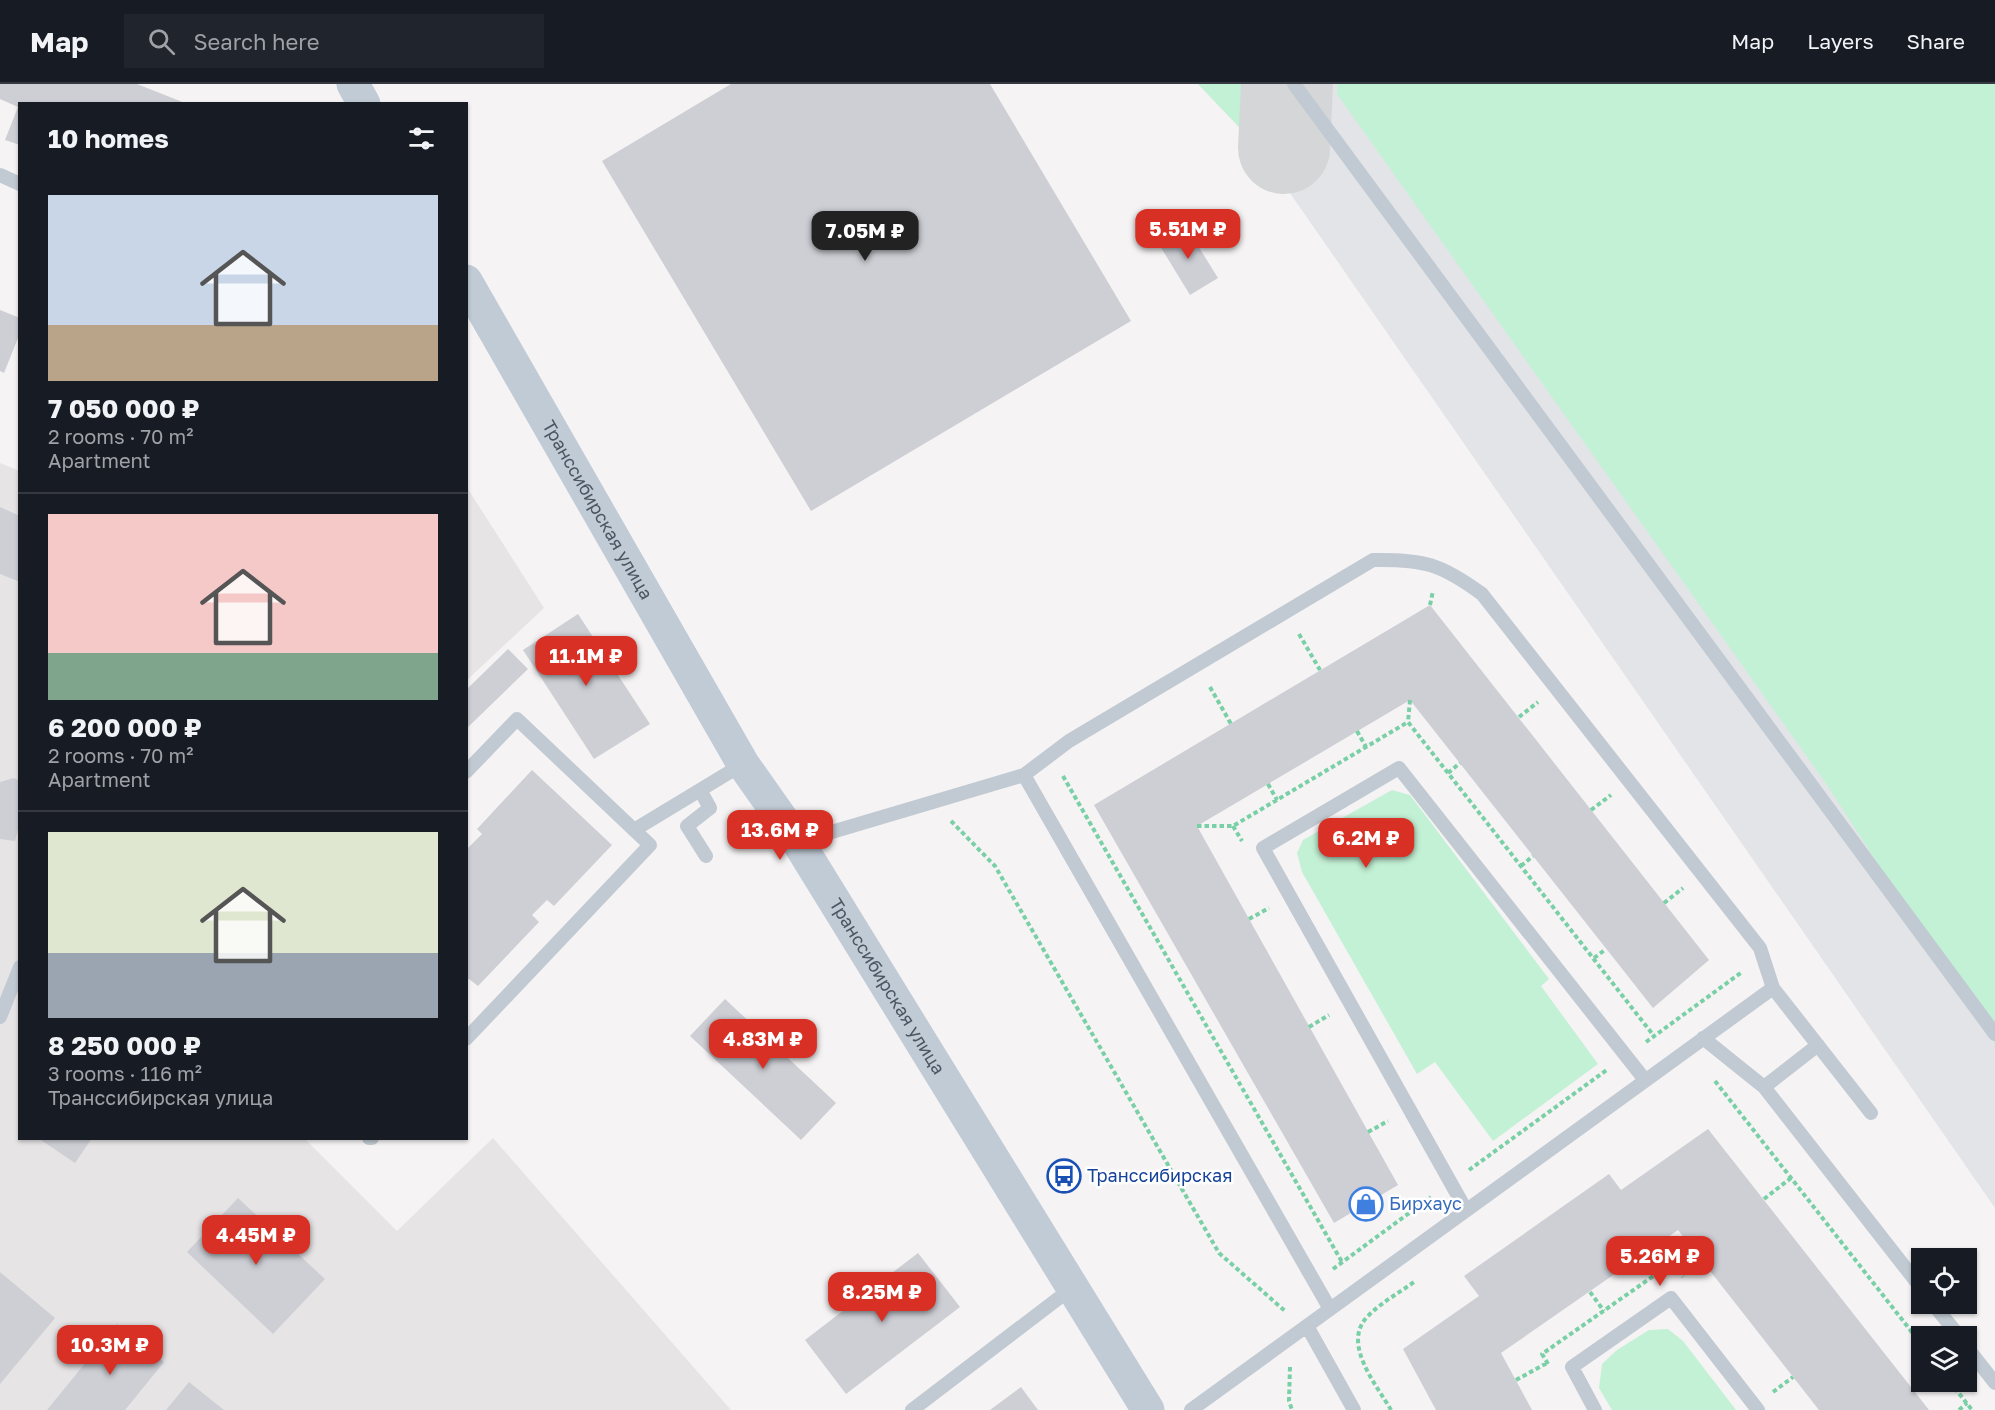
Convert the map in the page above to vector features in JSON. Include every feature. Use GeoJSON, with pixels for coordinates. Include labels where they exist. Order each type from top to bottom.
{"type":"FeatureCollection","features":[{"type":"Feature","properties":{"kind":"main road"},"geometry":{"type":"LineString","coordinates":[[353,84],[363,102]]}},
{"type":"Feature","properties":{"kind":"main road","name":"Транссибирская улица"},"geometry":{"type":"LineString","coordinates":[[468,284],[743,764],[798,842],[1148,1410]]}},
{"type":"Feature","properties":{"kind":"lane"},"geometry":{"type":"LineString","coordinates":[[1294,84],[1995,1034]]}},
{"type":"Feature","properties":{"kind":"lane"},"geometry":{"type":"LineString","coordinates":[[0,175],[18,183]]}},
{"type":"Feature","properties":{"kind":"lane"},"geometry":{"type":"LineString","coordinates":[[798,842],[1024,775],[1069,741],[1373,560],[1412,559],[1450,571],[1482,594],[1760,948],[1773,988],[1871,1113]]}},
{"type":"Feature","properties":{"kind":"lane"},"geometry":{"type":"LineString","coordinates":[[468,770],[517,719],[650,845],[468,1037]]}},
{"type":"Feature","properties":{"kind":"lane"},"geometry":{"type":"LineString","coordinates":[[634,830],[743,764]]}},
{"type":"Feature","properties":{"kind":"lane"},"geometry":{"type":"LineString","coordinates":[[1466,1210],[1263,848],[1399,768],[1645,1080]]}},
{"type":"Feature","properties":{"kind":"lane"},"geometry":{"type":"LineString","coordinates":[[1024,775],[1330,1309]]}},
{"type":"Feature","properties":{"kind":"lane"},"geometry":{"type":"LineString","coordinates":[[700,790],[710,808],[687,826],[705,856]]}},
{"type":"Feature","properties":{"kind":"lane"},"geometry":{"type":"LineString","coordinates":[[0,1017],[18,972]]}},
{"type":"Feature","properties":{"kind":"lane"},"geometry":{"type":"LineString","coordinates":[[1191,1410],[1773,988]]}},
{"type":"Feature","properties":{"kind":"lane"},"geometry":{"type":"LineString","coordinates":[[1703,1038],[1764,1087],[1911,1275]]}},
{"type":"Feature","properties":{"kind":"lane"},"geometry":{"type":"LineString","coordinates":[[1764,1087],[1818,1045]]}},
{"type":"Feature","properties":{"kind":"lane"},"geometry":{"type":"LineString","coordinates":[[912,1410],[1072,1288]]}},
{"type":"Feature","properties":{"kind":"lane"},"geometry":{"type":"LineString","coordinates":[[1596,1410],[1572,1367],[1671,1298],[1758,1410]]}},
{"type":"Feature","properties":{"kind":"lane"},"geometry":{"type":"LineString","coordinates":[[1941,1314],[1951,1326]]}},
{"type":"Feature","properties":{"kind":"lane"},"geometry":{"type":"LineString","coordinates":[[1307,1326],[1354,1410]]}},
{"type":"Feature","properties":{"kind":"lane"},"geometry":{"type":"LineString","coordinates":[[1977,1360],[1995,1383]]}},
{"type":"Feature","properties":{"kind":"path"},"geometry":{"type":"LineString","coordinates":[[1299,634],[1320,670]]}},
{"type":"Feature","properties":{"kind":"path"},"geometry":{"type":"LineString","coordinates":[[1210,687],[1231,724]]}},
{"type":"Feature","properties":{"kind":"path"},"geometry":{"type":"LineString","coordinates":[[1410,700],[1408,722],[1654,1036]]}},
{"type":"Feature","properties":{"kind":"path"},"geometry":{"type":"LineString","coordinates":[[1519,717],[1531,708]]}},
{"type":"Feature","properties":{"kind":"path"},"geometry":{"type":"LineString","coordinates":[[1197,826],[1233,826],[1408,722]]}},
{"type":"Feature","properties":{"kind":"path"},"geometry":{"type":"LineString","coordinates":[[1357,731],[1366,747]]}},
{"type":"Feature","properties":{"kind":"path"},"geometry":{"type":"LineString","coordinates":[[1448,773],[1460,763]]}},
{"type":"Feature","properties":{"kind":"path"},"geometry":{"type":"LineString","coordinates":[[1062,774],[1342,1262]]}},
{"type":"Feature","properties":{"kind":"path"},"geometry":{"type":"LineString","coordinates":[[1268,784],[1277,800]]}},
{"type":"Feature","properties":{"kind":"path"},"geometry":{"type":"LineString","coordinates":[[932,801],[995,866],[1219,1253],[1292,1317]]}},
{"type":"Feature","properties":{"kind":"path"},"geometry":{"type":"LineString","coordinates":[[1591,810],[1604,801]]}},
{"type":"Feature","properties":{"kind":"path"},"geometry":{"type":"LineString","coordinates":[[1521,866],[1533,856]]}},
{"type":"Feature","properties":{"kind":"path"},"geometry":{"type":"LineString","coordinates":[[1664,903],[1676,893]]}},
{"type":"Feature","properties":{"kind":"path"},"geometry":{"type":"LineString","coordinates":[[1249,919],[1277,903]]}},
{"type":"Feature","properties":{"kind":"path"},"geometry":{"type":"LineString","coordinates":[[1594,958],[1606,949]]}},
{"type":"Feature","properties":{"kind":"path"},"geometry":{"type":"LineString","coordinates":[[1315,1282],[1743,971]]}},
{"type":"Feature","properties":{"kind":"path"},"geometry":{"type":"LineString","coordinates":[[1309,1026],[1337,1011]]}},
{"type":"Feature","properties":{"kind":"path"},"geometry":{"type":"LineString","coordinates":[[1713,1078],[1911,1331]]}},
{"type":"Feature","properties":{"kind":"path"},"geometry":{"type":"LineString","coordinates":[[1368,1132],[1382,1124]]}},
{"type":"Feature","properties":{"kind":"path"},"geometry":{"type":"LineString","coordinates":[[1764,1199],[1791,1178]]}},
{"type":"Feature","properties":{"kind":"path"},"geometry":{"type":"LineString","coordinates":[[1675,1268],[1695,1252]]}},
{"type":"Feature","properties":{"kind":"path"},"geometry":{"type":"LineString","coordinates":[[1542,1354],[1672,1263]]}},
{"type":"Feature","properties":{"kind":"path"},"geometry":{"type":"LineString","coordinates":[[1590,1292],[1604,1311]]}},
{"type":"Feature","properties":{"kind":"path"},"geometry":{"type":"LineString","coordinates":[[1379,1308],[1368,1315],[1360,1327],[1357,1340],[1359,1353],[1391,1410]]}},
{"type":"Feature","properties":{"kind":"path"},"geometry":{"type":"LineString","coordinates":[[1516,1380],[1547,1363]]}},
{"type":"Feature","properties":{"kind":"path"},"geometry":{"type":"LineString","coordinates":[[1773,1392],[1793,1377]]}},
{"type":"Feature","properties":{"kind":"path"},"geometry":{"type":"LineString","coordinates":[[1958,1392],[1972,1410]]}},
{"type":"Feature","properties":{"kind":"path"},"geometry":{"type":"LineString","coordinates":[[1959,1410],[1967,1403]]}},
{"type":"Feature","properties":{"kind":"shaded area"},"geometry":{"type":"Polygon","coordinates":[[[1198,84],[1995,84],[1995,1208],[1258,147],[1198,84]]]}},
{"type":"Feature","properties":{"kind":"shaded area"},"geometry":{"type":"Polygon","coordinates":[[[0,463],[18,470],[18,1140],[306,1140],[397,1231],[493,1138],[731,1410],[0,1410],[0,463]]]}},
{"type":"Feature","properties":{"kind":"shaded area"},"geometry":{"type":"Polygon","coordinates":[[[468,489],[544,608],[468,679],[468,489]]]}},
{"type":"Feature","properties":{"kind":"green space"},"geometry":{"type":"Polygon","coordinates":[[[1198,84],[1241,84],[1240,128],[1198,84]]]}},
{"type":"Feature","properties":{"kind":"green space"},"geometry":{"type":"Polygon","coordinates":[[[1337,84],[1995,84],[1995,1044],[1825,782],[1337,94],[1337,84]]]}},
{"type":"Feature","properties":{"kind":"green space"},"geometry":{"type":"Polygon","coordinates":[[[1392,790],[1410,795],[1549,979],[1541,986],[1598,1064],[1493,1141],[1435,1062],[1417,1074],[1302,872],[1297,853],[1303,840],[1392,790]]]}},
{"type":"Feature","properties":{"kind":"green space"},"geometry":{"type":"Polygon","coordinates":[[[1668,1329],[1683,1341],[1736,1410],[1612,1410],[1599,1388],[1602,1364],[1617,1350],[1649,1330],[1668,1329]]]}},
{"type":"Feature","properties":{"kind":"building"},"geometry":{"type":"Polygon","coordinates":[[[0,84],[137,84],[182,102],[18,102],[18,107],[0,99],[0,84]]]}},
{"type":"Feature","properties":{"kind":"building"},"geometry":{"type":"Polygon","coordinates":[[[731,84],[990,84],[1131,321],[811,511],[602,161],[731,84]]]}},
{"type":"Feature","properties":{"kind":"building"},"geometry":{"type":"Polygon","coordinates":[[[18,107],[18,144],[5,140],[18,107]]]}},
{"type":"Feature","properties":{"kind":"building"},"geometry":{"type":"Polygon","coordinates":[[[1185,225],[1218,278],[1190,295],[1157,241],[1185,225]]]}},
{"type":"Feature","properties":{"kind":"building"},"geometry":{"type":"Polygon","coordinates":[[[0,310],[18,317],[18,338],[4,373],[0,371],[0,310]]]}},
{"type":"Feature","properties":{"kind":"building"},"geometry":{"type":"Polygon","coordinates":[[[0,507],[18,515],[18,581],[0,574],[0,507]]]}},
{"type":"Feature","properties":{"kind":"building"},"geometry":{"type":"Polygon","coordinates":[[[1430,605],[1709,960],[1653,1008],[1410,700],[1197,826],[1398,1185],[1334,1223],[1094,805],[1430,605]]]}},
{"type":"Feature","properties":{"kind":"building"},"geometry":{"type":"Polygon","coordinates":[[[578,614],[650,724],[594,759],[523,650],[578,614]]]}},
{"type":"Feature","properties":{"kind":"building"},"geometry":{"type":"Polygon","coordinates":[[[508,649],[528,669],[468,727],[468,688],[508,649]]]}},
{"type":"Feature","properties":{"kind":"building"},"geometry":{"type":"Polygon","coordinates":[[[532,770],[612,845],[554,906],[547,900],[532,915],[539,922],[478,986],[468,980],[468,848],[482,834],[477,829],[532,770]]]}},
{"type":"Feature","properties":{"kind":"building"},"geometry":{"type":"Polygon","coordinates":[[[14,778],[18,780],[18,829],[15,841],[0,839],[0,782],[14,778]]]}},
{"type":"Feature","properties":{"kind":"building"},"geometry":{"type":"Polygon","coordinates":[[[725,999],[836,1103],[801,1140],[690,1036],[725,999]]]}},
{"type":"Feature","properties":{"kind":"building"},"geometry":{"type":"Polygon","coordinates":[[[1708,1129],[1911,1387],[1911,1392],[1915,1392],[1929,1410],[1819,1410],[1678,1230],[1501,1353],[1532,1410],[1436,1410],[1403,1349],[1479,1296],[1464,1276],[1609,1174],[1621,1190],[1708,1129]]]}},
{"type":"Feature","properties":{"kind":"building"},"geometry":{"type":"Polygon","coordinates":[[[41,1140],[91,1140],[75,1163],[41,1140]]]}},
{"type":"Feature","properties":{"kind":"building"},"geometry":{"type":"Polygon","coordinates":[[[238,1198],[325,1279],[273,1334],[187,1252],[238,1198]]]}},
{"type":"Feature","properties":{"kind":"building"},"geometry":{"type":"Polygon","coordinates":[[[918,1253],[960,1307],[846,1394],[805,1340],[918,1253]]]}},
{"type":"Feature","properties":{"kind":"building"},"geometry":{"type":"Polygon","coordinates":[[[0,1272],[55,1318],[0,1384],[0,1272]]]}},
{"type":"Feature","properties":{"kind":"building"},"geometry":{"type":"Polygon","coordinates":[[[117,1324],[164,1362],[125,1410],[47,1410],[117,1324]]]}},
{"type":"Feature","properties":{"kind":"building"},"geometry":{"type":"Polygon","coordinates":[[[189,1382],[224,1410],[166,1410],[189,1382]]]}},
{"type":"Feature","properties":{"kind":"building"},"geometry":{"type":"Polygon","coordinates":[[[1021,1387],[1038,1410],[990,1410],[1021,1387]]]}},
{"type":"Feature","properties":{"kind":"taxiway"},"geometry":{"type":"LineString","coordinates":[[1284,148],[1287,84]]}},
{"type":"Feature","properties":{"kind":"place","name":"Транссибирская"},"geometry":{"type":"Point","coordinates":[1064,1176]}},
{"type":"Feature","properties":{"kind":"place","name":"Бирхаус"},"geometry":{"type":"Point","coordinates":[1366,1204]}}]}
